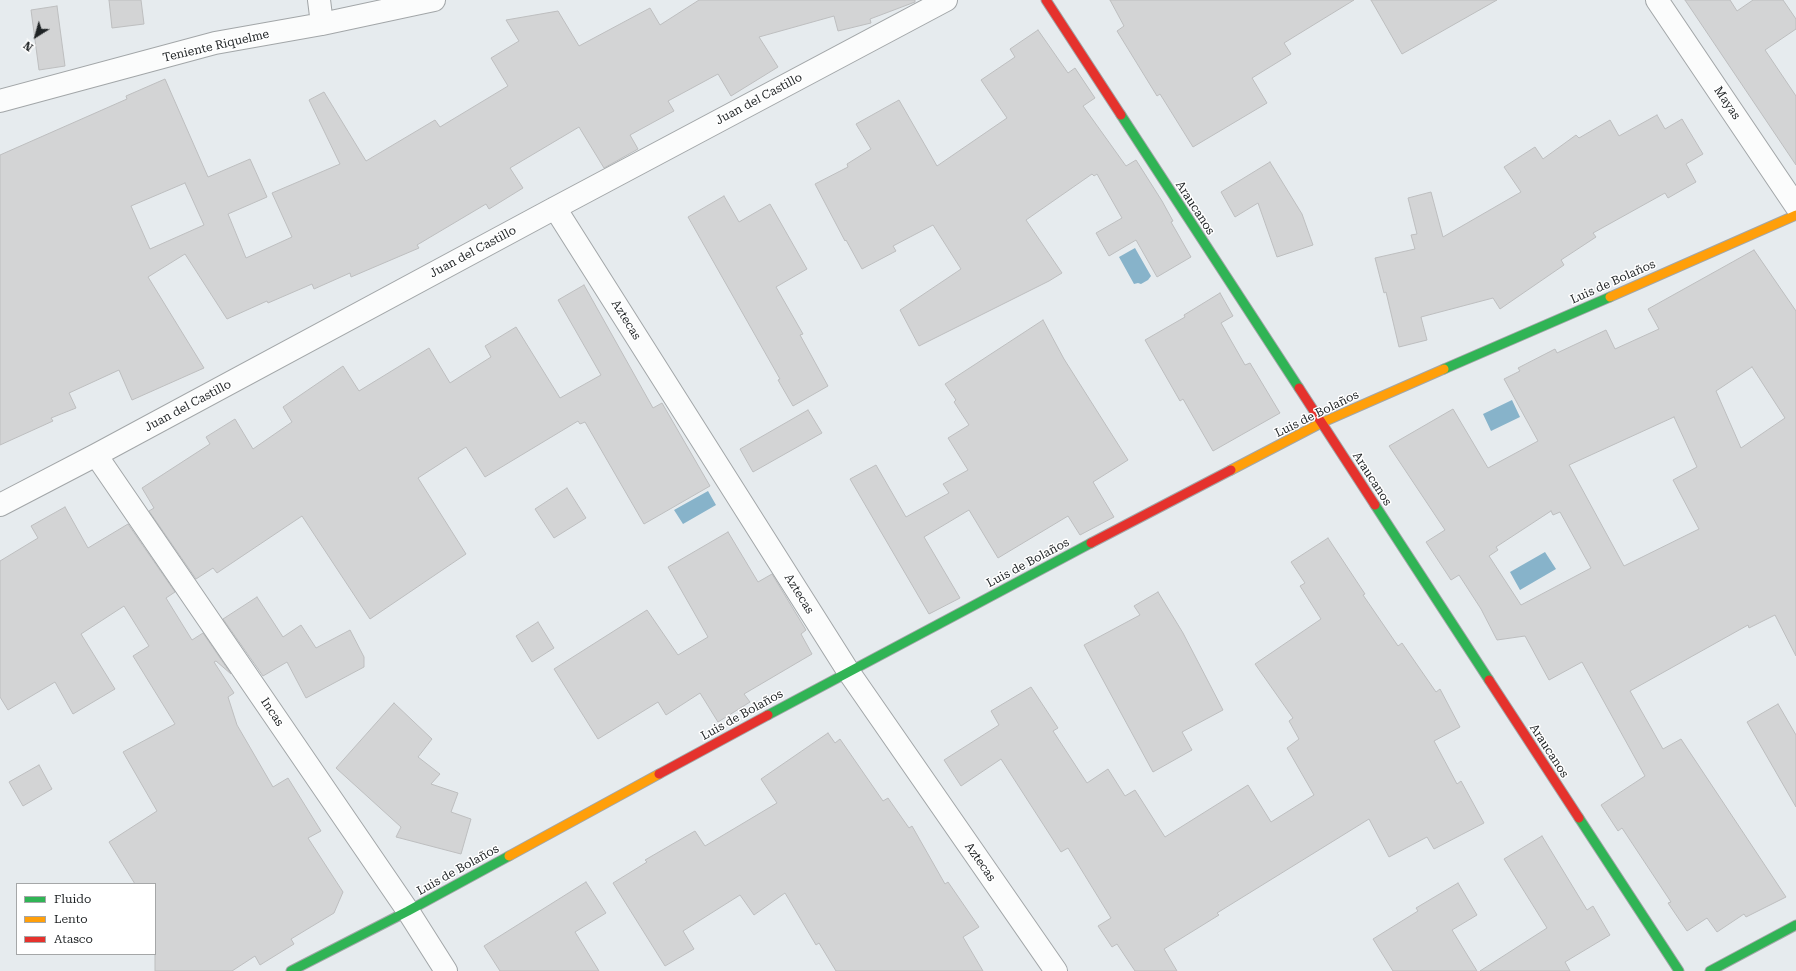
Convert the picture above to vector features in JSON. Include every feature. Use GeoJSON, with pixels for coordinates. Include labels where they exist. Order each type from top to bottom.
{"type":"FeatureCollection","features":[{"type":"Feature","properties":{"kind":"street"},"geometry":{"type":"LineString","coordinates":[[319,0],[322,24]]}},
{"type":"Feature","properties":{"kind":"street","name":"Teniente Riquelme"},"geometry":{"type":"LineString","coordinates":[[0,101],[215,43],[322,24],[434,0]]}},
{"type":"Feature","properties":{"kind":"street","name":"Juan del Castillo"},"geometry":{"type":"LineString","coordinates":[[0,504],[96,455],[946,0]]}},
{"type":"Feature","properties":{"kind":"street","name":"Araucanos"},"geometry":{"type":"LineString","coordinates":[[1046,0],[1679,971]]}},
{"type":"Feature","properties":{"kind":"street","name":"Mayas"},"geometry":{"type":"LineString","coordinates":[[1657,0],[1796,206]]}},
{"type":"Feature","properties":{"kind":"street","name":"Aztecas"},"geometry":{"type":"LineString","coordinates":[[555,208],[848,671],[1056,971]]}},
{"type":"Feature","properties":{"kind":"street","name":"Luis de Bolaños"},"geometry":{"type":"LineString","coordinates":[[291,971],[408,911],[848,671],[1321,423],[1796,215]]}},
{"type":"Feature","properties":{"kind":"street","name":"Incas"},"geometry":{"type":"LineString","coordinates":[[96,455],[408,911],[446,971]]}},
{"type":"Feature","properties":{"kind":"street"},"geometry":{"type":"LineString","coordinates":[[1710,971],[1796,925]]}},
{"type":"Feature","properties":{"kind":"water"},"geometry":{"type":"Polygon","coordinates":[[[1135,248],[1151,276],[1148,280],[1141,284],[1134,284],[1119,257],[1135,248]]]}},
{"type":"Feature","properties":{"kind":"water"},"geometry":{"type":"Polygon","coordinates":[[[1512,400],[1520,417],[1491,431],[1483,414],[1512,400]]]}},
{"type":"Feature","properties":{"kind":"water"},"geometry":{"type":"Polygon","coordinates":[[[708,491],[716,505],[683,524],[674,510],[708,491]]]}},
{"type":"Feature","properties":{"kind":"water"},"geometry":{"type":"Polygon","coordinates":[[[1545,552],[1556,569],[1520,590],[1510,572],[1545,552]]]}},
{"type":"Feature","properties":{"kind":"building"},"geometry":{"type":"Polygon","coordinates":[[[109,0],[141,0],[144,24],[112,28],[109,0]]]}},
{"type":"Feature","properties":{"kind":"building"},"geometry":{"type":"Polygon","coordinates":[[[699,0],[915,0],[915,2],[870,19],[871,23],[838,31],[834,16],[759,37],[778,67],[731,96],[718,74],[668,101],[674,111],[630,135],[638,149],[604,168],[579,127],[510,168],[523,188],[489,209],[486,204],[417,245],[419,248],[351,277],[350,273],[314,289],[312,284],[268,303],[267,301],[227,319],[185,254],[148,277],[204,368],[132,400],[119,370],[69,393],[76,408],[51,418],[53,421],[0,445],[0,155],[127,99],[126,96],[165,79],[208,177],[250,159],[267,197],[228,214],[246,258],[292,237],[272,193],[340,164],[309,100],[324,92],[366,161],[435,120],[440,127],[508,86],[491,58],[519,41],[506,20],[558,11],[579,46],[650,8],[660,25],[699,0]],[[185,183],[131,206],[150,249],[204,225],[185,183]]]}},
{"type":"Feature","properties":{"kind":"building"},"geometry":{"type":"Polygon","coordinates":[[[1110,0],[1354,0],[1284,43],[1291,54],[1252,78],[1267,103],[1193,147],[1160,94],[1157,96],[1117,31],[1124,26],[1110,0]]]}},
{"type":"Feature","properties":{"kind":"building"},"geometry":{"type":"Polygon","coordinates":[[[1371,0],[1497,0],[1402,54],[1371,0]]]}},
{"type":"Feature","properties":{"kind":"building"},"geometry":{"type":"Polygon","coordinates":[[[1685,0],[1730,0],[1737,11],[1753,0],[1783,0],[1796,19],[1796,29],[1765,50],[1796,96],[1796,165],[1685,0]]]}},
{"type":"Feature","properties":{"kind":"building"},"geometry":{"type":"Polygon","coordinates":[[[57,6],[65,66],[39,70],[31,10],[57,6]]]}},
{"type":"Feature","properties":{"kind":"building"},"geometry":{"type":"Polygon","coordinates":[[[1038,30],[1068,73],[1075,68],[1095,98],[1083,106],[1126,166],[1136,160],[1162,201],[1173,221],[1171,222],[1191,257],[1157,277],[1136,240],[1109,256],[1096,233],[1122,218],[1097,174],[1094,176],[1092,174],[1026,220],[1062,273],[1049,281],[919,346],[900,310],[961,269],[933,225],[893,246],[896,251],[862,269],[846,240],[845,241],[815,184],[848,167],[847,164],[871,149],[856,124],[899,100],[937,166],[1007,118],[981,80],[1015,57],[1010,49],[1038,30]]]}},
{"type":"Feature","properties":{"kind":"building"},"geometry":{"type":"Polygon","coordinates":[[[1657,115],[1665,129],[1682,119],[1703,154],[1686,164],[1696,182],[1668,198],[1665,193],[1593,233],[1596,237],[1561,260],[1564,265],[1500,309],[1493,298],[1421,317],[1427,340],[1399,347],[1386,292],[1384,293],[1375,258],[1415,249],[1411,235],[1417,234],[1408,198],[1431,192],[1443,237],[1521,192],[1504,167],[1535,147],[1543,159],[1576,135],[1579,138],[1610,120],[1619,136],[1657,115]]]}},
{"type":"Feature","properties":{"kind":"building"},"geometry":{"type":"Polygon","coordinates":[[[1270,162],[1302,214],[1313,245],[1277,257],[1258,203],[1235,217],[1221,192],[1270,162]]]}},
{"type":"Feature","properties":{"kind":"building"},"geometry":{"type":"Polygon","coordinates":[[[724,196],[739,222],[770,204],[807,269],[776,287],[803,334],[800,335],[828,386],[793,406],[778,380],[780,379],[688,217],[724,196]]]}},
{"type":"Feature","properties":{"kind":"building"},"geometry":{"type":"Polygon","coordinates":[[[1754,250],[1796,311],[1796,656],[1775,615],[1749,628],[1748,625],[1630,691],[1663,749],[1681,739],[1786,897],[1746,917],[1744,914],[1717,932],[1707,918],[1687,931],[1668,903],[1671,902],[1622,828],[1618,831],[1601,805],[1645,776],[1582,662],[1549,680],[1525,636],[1497,640],[1481,609],[1459,575],[1451,580],[1426,542],[1445,530],[1389,446],[1453,409],[1488,468],[1538,441],[1504,379],[1520,371],[1518,368],[1555,349],[1557,353],[1606,330],[1615,349],[1659,329],[1648,309],[1754,250]],[[1752,367],[1716,391],[1741,448],[1785,418],[1752,367]],[[1674,417],[1569,465],[1624,566],[1699,529],[1673,480],[1697,467],[1674,417]],[[1551,511],[1496,547],[1498,550],[1489,556],[1521,605],[1591,568],[1560,512],[1553,515],[1551,511]]]}},
{"type":"Feature","properties":{"kind":"building"},"geometry":{"type":"Polygon","coordinates":[[[584,285],[653,408],[662,403],[710,486],[644,524],[585,422],[580,424],[578,421],[485,477],[466,447],[418,478],[466,554],[370,619],[302,516],[217,573],[213,568],[196,579],[149,511],[154,508],[142,488],[210,444],[206,437],[235,419],[253,449],[292,422],[283,407],[343,366],[359,391],[429,348],[450,383],[491,357],[485,346],[516,327],[560,398],[601,375],[558,300],[584,285]]]}},
{"type":"Feature","properties":{"kind":"building"},"geometry":{"type":"Polygon","coordinates":[[[1220,293],[1233,316],[1221,323],[1245,365],[1250,363],[1280,413],[1213,451],[1183,399],[1180,401],[1145,340],[1185,317],[1184,315],[1220,293]]]}},
{"type":"Feature","properties":{"kind":"building"},"geometry":{"type":"Polygon","coordinates":[[[1043,320],[1064,359],[1128,460],[1093,482],[1114,517],[1080,535],[1068,516],[998,558],[969,510],[924,537],[960,598],[929,614],[850,479],[876,465],[906,517],[949,493],[943,484],[968,470],[948,438],[969,425],[954,402],[956,400],[945,384],[1043,320]]]}},
{"type":"Feature","properties":{"kind":"building"},"geometry":{"type":"Polygon","coordinates":[[[808,410],[822,433],[753,472],[740,449],[808,410]]]}},
{"type":"Feature","properties":{"kind":"building"},"geometry":{"type":"Polygon","coordinates":[[[567,488],[586,518],[554,538],[535,509],[567,488]]]}},
{"type":"Feature","properties":{"kind":"building"},"geometry":{"type":"Polygon","coordinates":[[[65,507],[88,548],[128,524],[175,592],[166,598],[192,640],[203,633],[231,674],[216,661],[214,662],[234,693],[228,697],[237,725],[273,787],[288,778],[321,831],[308,838],[343,892],[334,913],[291,939],[294,944],[260,965],[255,956],[232,971],[155,971],[156,883],[134,883],[109,842],[157,811],[123,752],[175,724],[133,656],[149,646],[124,606],[81,634],[115,689],[73,714],[55,682],[8,710],[0,697],[0,561],[38,538],[31,526],[65,507]]]}},
{"type":"Feature","properties":{"kind":"building"},"geometry":{"type":"Polygon","coordinates":[[[728,532],[758,582],[772,574],[806,630],[801,634],[812,654],[744,694],[750,702],[718,722],[700,693],[666,715],[658,702],[598,739],[554,669],[647,610],[678,655],[708,637],[668,567],[728,532]]]}},
{"type":"Feature","properties":{"kind":"building"},"geometry":{"type":"Polygon","coordinates":[[[1328,538],[1365,594],[1363,595],[1398,646],[1402,643],[1436,692],[1440,689],[1460,727],[1434,741],[1457,784],[1461,781],[1484,823],[1434,849],[1427,837],[1389,857],[1369,819],[1217,913],[1219,915],[1164,949],[1177,971],[1135,971],[1117,944],[1112,947],[1098,926],[1111,918],[1068,848],[1061,852],[1001,759],[961,786],[944,760],[999,725],[991,711],[1031,687],[1058,728],[1053,731],[1087,783],[1108,769],[1125,796],[1135,790],[1165,837],[1248,785],[1271,822],[1314,795],[1287,748],[1299,739],[1289,721],[1293,718],[1255,664],[1321,619],[1300,586],[1305,583],[1291,562],[1328,538]]]}},
{"type":"Feature","properties":{"kind":"building"},"geometry":{"type":"Polygon","coordinates":[[[1158,592],[1183,633],[1223,710],[1182,732],[1192,750],[1153,772],[1084,645],[1140,615],[1134,606],[1158,592]]]}},
{"type":"Feature","properties":{"kind":"building"},"geometry":{"type":"Polygon","coordinates":[[[257,597],[283,637],[301,625],[316,648],[350,630],[364,657],[364,667],[306,698],[287,662],[263,676],[223,619],[257,597]]]}},
{"type":"Feature","properties":{"kind":"building"},"geometry":{"type":"Polygon","coordinates":[[[538,622],[554,648],[532,662],[516,636],[538,622]]]}},
{"type":"Feature","properties":{"kind":"building"},"geometry":{"type":"Polygon","coordinates":[[[394,703],[432,739],[418,757],[440,774],[431,784],[458,793],[451,812],[471,819],[461,854],[396,837],[401,827],[336,768],[394,703]]]}},
{"type":"Feature","properties":{"kind":"building"},"geometry":{"type":"Polygon","coordinates":[[[1778,704],[1796,735],[1796,807],[1747,722],[1778,704]]]}},
{"type":"Feature","properties":{"kind":"building"},"geometry":{"type":"Polygon","coordinates":[[[828,733],[835,743],[840,739],[883,801],[888,798],[909,828],[912,826],[945,884],[948,882],[979,927],[963,937],[983,971],[836,971],[819,943],[816,945],[785,893],[754,915],[740,895],[683,931],[694,949],[665,966],[613,883],[647,862],[645,860],[695,831],[705,846],[777,803],[761,779],[828,733]]]}},
{"type":"Feature","properties":{"kind":"building"},"geometry":{"type":"Polygon","coordinates":[[[39,765],[52,789],[23,806],[9,782],[39,765]]]}},
{"type":"Feature","properties":{"kind":"building"},"geometry":{"type":"Polygon","coordinates":[[[1542,836],[1587,910],[1593,906],[1610,935],[1565,962],[1570,971],[1480,971],[1547,928],[1504,859],[1542,836]]]}},
{"type":"Feature","properties":{"kind":"building"},"geometry":{"type":"Polygon","coordinates":[[[586,882],[606,913],[575,932],[599,971],[500,971],[484,946],[586,882]]]}},
{"type":"Feature","properties":{"kind":"building"},"geometry":{"type":"Polygon","coordinates":[[[1458,883],[1477,915],[1452,930],[1477,971],[1393,971],[1373,939],[1418,911],[1416,908],[1458,883]]]}},
{"type":"Feature","properties":{"kind":"traffic: fast"},"geometry":{"type":"LineString","coordinates":[[1121,115],[1299,388]]}},
{"type":"Feature","properties":{"kind":"traffic: fast"},"geometry":{"type":"LineString","coordinates":[[1444,369],[1610,297]]}},
{"type":"Feature","properties":{"kind":"traffic: fast"},"geometry":{"type":"LineString","coordinates":[[1375,505],[1489,680]]}},
{"type":"Feature","properties":{"kind":"traffic: fast"},"geometry":{"type":"LineString","coordinates":[[768,715],[1091,543]]}},
{"type":"Feature","properties":{"kind":"traffic: fast"},"geometry":{"type":"LineString","coordinates":[[1579,818],[1679,971]]}},
{"type":"Feature","properties":{"kind":"traffic: fast"},"geometry":{"type":"LineString","coordinates":[[291,971],[408,911],[509,856]]}},
{"type":"Feature","properties":{"kind":"traffic: fast"},"geometry":{"type":"LineString","coordinates":[[1710,971],[1796,925]]}},
{"type":"Feature","properties":{"kind":"traffic: slow"},"geometry":{"type":"LineString","coordinates":[[1610,297],[1796,215]]}},
{"type":"Feature","properties":{"kind":"traffic: slow"},"geometry":{"type":"LineString","coordinates":[[1231,470],[1321,423],[1444,369]]}},
{"type":"Feature","properties":{"kind":"traffic: slow"},"geometry":{"type":"LineString","coordinates":[[509,856],[659,774]]}},
{"type":"Feature","properties":{"kind":"traffic: jam"},"geometry":{"type":"LineString","coordinates":[[1046,0],[1121,115]]}},
{"type":"Feature","properties":{"kind":"traffic: jam"},"geometry":{"type":"LineString","coordinates":[[1299,388],[1375,505]]}},
{"type":"Feature","properties":{"kind":"traffic: jam"},"geometry":{"type":"LineString","coordinates":[[1091,543],[1231,470]]}},
{"type":"Feature","properties":{"kind":"traffic: jam"},"geometry":{"type":"LineString","coordinates":[[1489,680],[1579,818]]}},
{"type":"Feature","properties":{"kind":"traffic: jam"},"geometry":{"type":"LineString","coordinates":[[659,774],[768,715]]}}]}
